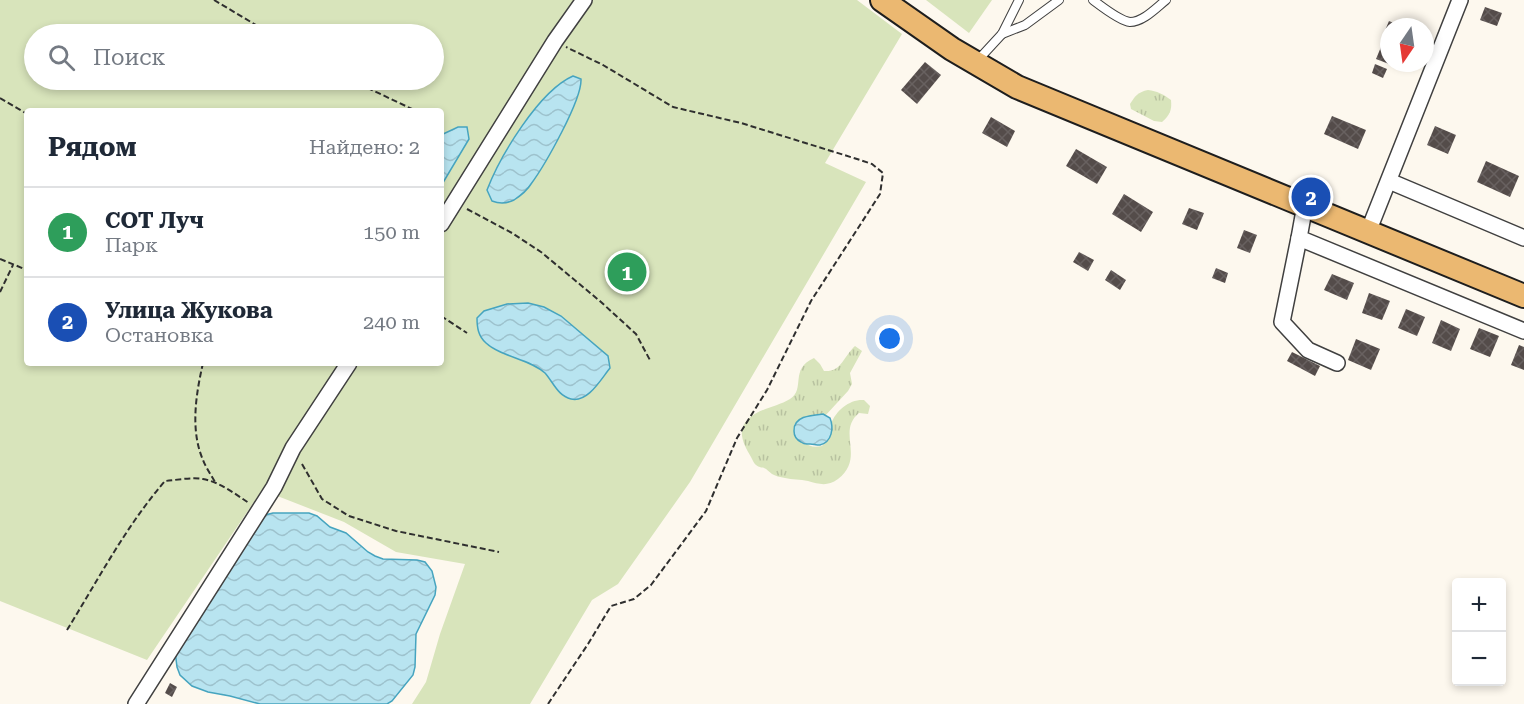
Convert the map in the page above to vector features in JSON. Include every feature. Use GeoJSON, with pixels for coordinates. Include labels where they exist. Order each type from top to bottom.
{"type":"FeatureCollection","features":[{"type":"Feature","properties":{"kind":"main road"},"geometry":{"type":"LineString","coordinates":[[882,0],[952,49],[1017,87],[1524,296]]}},
{"type":"Feature","properties":{"kind":"street"},"geometry":{"type":"LineString","coordinates":[[444,220],[555,41],[585,0]]}},
{"type":"Feature","properties":{"kind":"street"},"geometry":{"type":"LineString","coordinates":[[1368,232],[1460,0]]}},
{"type":"Feature","properties":{"kind":"street"},"geometry":{"type":"LineString","coordinates":[[1389,181],[1524,238]]}},
{"type":"Feature","properties":{"kind":"street"},"geometry":{"type":"LineString","coordinates":[[1305,206],[1282,322],[1308,350],[1337,363]]}},
{"type":"Feature","properties":{"kind":"street"},"geometry":{"type":"LineString","coordinates":[[1299,238],[1524,331]]}},
{"type":"Feature","properties":{"kind":"street"},"geometry":{"type":"LineString","coordinates":[[136,704],[274,487],[293,448],[347,366]]}},
{"type":"Feature","properties":{"kind":"lane"},"geometry":{"type":"LineString","coordinates":[[975,63],[1002,34],[1019,0]]}},
{"type":"Feature","properties":{"kind":"lane"},"geometry":{"type":"LineString","coordinates":[[1002,34],[1025,25],[1059,0]]}},
{"type":"Feature","properties":{"kind":"lane"},"geometry":{"type":"LineString","coordinates":[[1093,0],[1130,22],[1141,19],[1166,0]]}},
{"type":"Feature","properties":{"kind":"path"},"geometry":{"type":"LineString","coordinates":[[214,0],[254,24]]}},
{"type":"Feature","properties":{"kind":"path"},"geometry":{"type":"LineString","coordinates":[[548,704],[611,606],[634,599],[651,585],[706,511],[737,438],[767,390],[812,302],[880,194],[883,173],[872,164],[741,123],[673,107],[603,65],[555,41]]}},
{"type":"Feature","properties":{"kind":"path"},"geometry":{"type":"LineString","coordinates":[[372,90],[410,108]]}},
{"type":"Feature","properties":{"kind":"path"},"geometry":{"type":"LineString","coordinates":[[0,98],[24,112]]}},
{"type":"Feature","properties":{"kind":"path"},"geometry":{"type":"LineString","coordinates":[[456,203],[512,233],[540,252],[593,295],[636,333],[651,362]]}},
{"type":"Feature","properties":{"kind":"path"},"geometry":{"type":"LineString","coordinates":[[0,259],[24,269]]}},
{"type":"Feature","properties":{"kind":"path"},"geometry":{"type":"LineString","coordinates":[[0,292],[13,265]]}},
{"type":"Feature","properties":{"kind":"path"},"geometry":{"type":"LineString","coordinates":[[444,318],[467,333]]}},
{"type":"Feature","properties":{"kind":"path"},"geometry":{"type":"LineString","coordinates":[[202,366],[198,385],[195,427],[202,459],[216,484]]}},
{"type":"Feature","properties":{"kind":"path"},"geometry":{"type":"LineString","coordinates":[[293,448],[322,499],[349,516],[396,531],[499,552]]}},
{"type":"Feature","properties":{"kind":"path"},"geometry":{"type":"LineString","coordinates":[[67,630],[124,536],[165,481],[203,479],[226,488],[259,510]]}},
{"type":"Feature","properties":{"kind":"green space"},"geometry":{"type":"Polygon","coordinates":[[[0,0],[857,0],[902,34],[825,163],[866,182],[690,482],[618,584],[592,600],[530,704],[412,704],[426,682],[465,564],[396,552],[344,522],[262,490],[147,660],[0,601],[0,0]]]}},
{"type":"Feature","properties":{"kind":"green space"},"geometry":{"type":"Polygon","coordinates":[[[926,0],[992,0],[969,33],[926,0]]]}},
{"type":"Feature","properties":{"kind":"green space"},"geometry":{"type":"Polygon","coordinates":[[[1148,90],[1160,93],[1171,100],[1170,112],[1162,122],[1154,121],[1131,109],[1130,104],[1135,97],[1148,90]]]}},
{"type":"Feature","properties":{"kind":"green space"},"geometry":{"type":"Polygon","coordinates":[[[855,346],[862,351],[850,373],[852,384],[848,391],[825,416],[800,419],[794,425],[794,433],[803,442],[809,446],[822,446],[833,419],[840,410],[849,403],[864,400],[870,406],[868,414],[859,413],[853,420],[850,428],[850,462],[846,471],[834,482],[823,484],[778,476],[757,466],[742,438],[742,428],[748,419],[795,395],[800,373],[806,363],[814,358],[824,371],[830,371],[842,363],[855,346]]]}},
{"type":"Feature","properties":{"kind":"water"},"geometry":{"type":"Polygon","coordinates":[[[573,76],[581,79],[576,102],[537,175],[528,188],[514,200],[503,203],[492,201],[487,190],[501,160],[522,126],[547,95],[573,76]]]}},
{"type":"Feature","properties":{"kind":"water"},"geometry":{"type":"Polygon","coordinates":[[[458,127],[467,127],[469,139],[444,181],[444,134],[458,127]]]}},
{"type":"Feature","properties":{"kind":"water"},"geometry":{"type":"Polygon","coordinates":[[[528,303],[544,307],[561,316],[608,356],[610,368],[588,394],[577,399],[566,397],[539,368],[499,352],[481,337],[477,318],[484,311],[507,304],[528,303]]]}},
{"type":"Feature","properties":{"kind":"water"},"geometry":{"type":"Polygon","coordinates":[[[823,414],[830,418],[831,422],[832,430],[827,441],[820,445],[802,443],[797,439],[794,431],[800,419],[823,414]]]}},
{"type":"Feature","properties":{"kind":"water"},"geometry":{"type":"Polygon","coordinates":[[[309,513],[317,516],[330,527],[346,533],[375,556],[383,559],[425,562],[432,571],[436,587],[435,595],[416,634],[413,675],[392,701],[387,704],[260,704],[208,692],[192,686],[180,675],[175,651],[265,515],[309,513]]]}},
{"type":"Feature","properties":{"kind":"building"},"geometry":{"type":"Polygon","coordinates":[[[1485,7],[1502,13],[1497,26],[1480,20],[1485,7]]]}},
{"type":"Feature","properties":{"kind":"building"},"geometry":{"type":"Polygon","coordinates":[[[925,62],[941,75],[917,104],[901,90],[925,62]]]}},
{"type":"Feature","properties":{"kind":"building"},"geometry":{"type":"Polygon","coordinates":[[[1375,64],[1380,66],[1380,72],[1386,72],[1383,78],[1372,73],[1375,64]]]}},
{"type":"Feature","properties":{"kind":"building"},"geometry":{"type":"Polygon","coordinates":[[[1332,116],[1366,130],[1358,149],[1324,134],[1332,116]]]}},
{"type":"Feature","properties":{"kind":"building"},"geometry":{"type":"Polygon","coordinates":[[[991,117],[1015,131],[1007,147],[982,133],[991,117]]]}},
{"type":"Feature","properties":{"kind":"building"},"geometry":{"type":"Polygon","coordinates":[[[1435,126],[1456,135],[1448,154],[1427,145],[1435,126]]]}},
{"type":"Feature","properties":{"kind":"building"},"geometry":{"type":"Polygon","coordinates":[[[1076,149],[1107,167],[1097,184],[1066,166],[1076,149]]]}},
{"type":"Feature","properties":{"kind":"building"},"geometry":{"type":"Polygon","coordinates":[[[1486,161],[1519,176],[1510,197],[1477,182],[1486,161]]]}},
{"type":"Feature","properties":{"kind":"building"},"geometry":{"type":"Polygon","coordinates":[[[1124,194],[1153,212],[1141,232],[1112,214],[1124,194]]]}},
{"type":"Feature","properties":{"kind":"building"},"geometry":{"type":"Polygon","coordinates":[[[1189,208],[1204,213],[1197,230],[1182,224],[1189,208]]]}},
{"type":"Feature","properties":{"kind":"building"},"geometry":{"type":"Polygon","coordinates":[[[1244,230],[1257,235],[1250,253],[1237,248],[1244,230]]]}},
{"type":"Feature","properties":{"kind":"building"},"geometry":{"type":"Polygon","coordinates":[[[1079,252],[1094,260],[1088,271],[1073,262],[1079,252]]]}},
{"type":"Feature","properties":{"kind":"building"},"geometry":{"type":"Polygon","coordinates":[[[1216,268],[1228,273],[1225,283],[1212,278],[1216,268]]]}},
{"type":"Feature","properties":{"kind":"building"},"geometry":{"type":"Polygon","coordinates":[[[1111,270],[1126,280],[1120,290],[1105,280],[1111,270]]]}},
{"type":"Feature","properties":{"kind":"building"},"geometry":{"type":"Polygon","coordinates":[[[1332,274],[1354,283],[1347,300],[1324,290],[1332,274]]]}},
{"type":"Feature","properties":{"kind":"building"},"geometry":{"type":"Polygon","coordinates":[[[1369,293],[1390,301],[1382,320],[1362,313],[1369,293]]]}},
{"type":"Feature","properties":{"kind":"building"},"geometry":{"type":"Polygon","coordinates":[[[1406,309],[1425,317],[1417,336],[1398,328],[1406,309]]]}},
{"type":"Feature","properties":{"kind":"building"},"geometry":{"type":"Polygon","coordinates":[[[1441,320],[1460,329],[1451,351],[1432,343],[1441,320]]]}},
{"type":"Feature","properties":{"kind":"building"},"geometry":{"type":"Polygon","coordinates":[[[1479,328],[1499,336],[1490,357],[1470,349],[1479,328]]]}},
{"type":"Feature","properties":{"kind":"building"},"geometry":{"type":"Polygon","coordinates":[[[1356,339],[1380,349],[1371,370],[1348,360],[1356,339]]]}},
{"type":"Feature","properties":{"kind":"building"},"geometry":{"type":"Polygon","coordinates":[[[1519,345],[1524,347],[1524,370],[1511,365],[1519,345]]]}},
{"type":"Feature","properties":{"kind":"building"},"geometry":{"type":"Polygon","coordinates":[[[1292,352],[1320,366],[1315,376],[1287,361],[1292,352]]]}},
{"type":"Feature","properties":{"kind":"building"},"geometry":{"type":"Polygon","coordinates":[[[170,683],[177,687],[172,697],[165,693],[170,683]]]}},
{"type":"Feature","properties":{"kind":"place","name":"Улица Жукова"},"geometry":{"type":"Point","coordinates":[1311,197]}},
{"type":"Feature","properties":{"kind":"place","name":"СОТ Луч"},"geometry":{"type":"Point","coordinates":[627,272]}}]}
